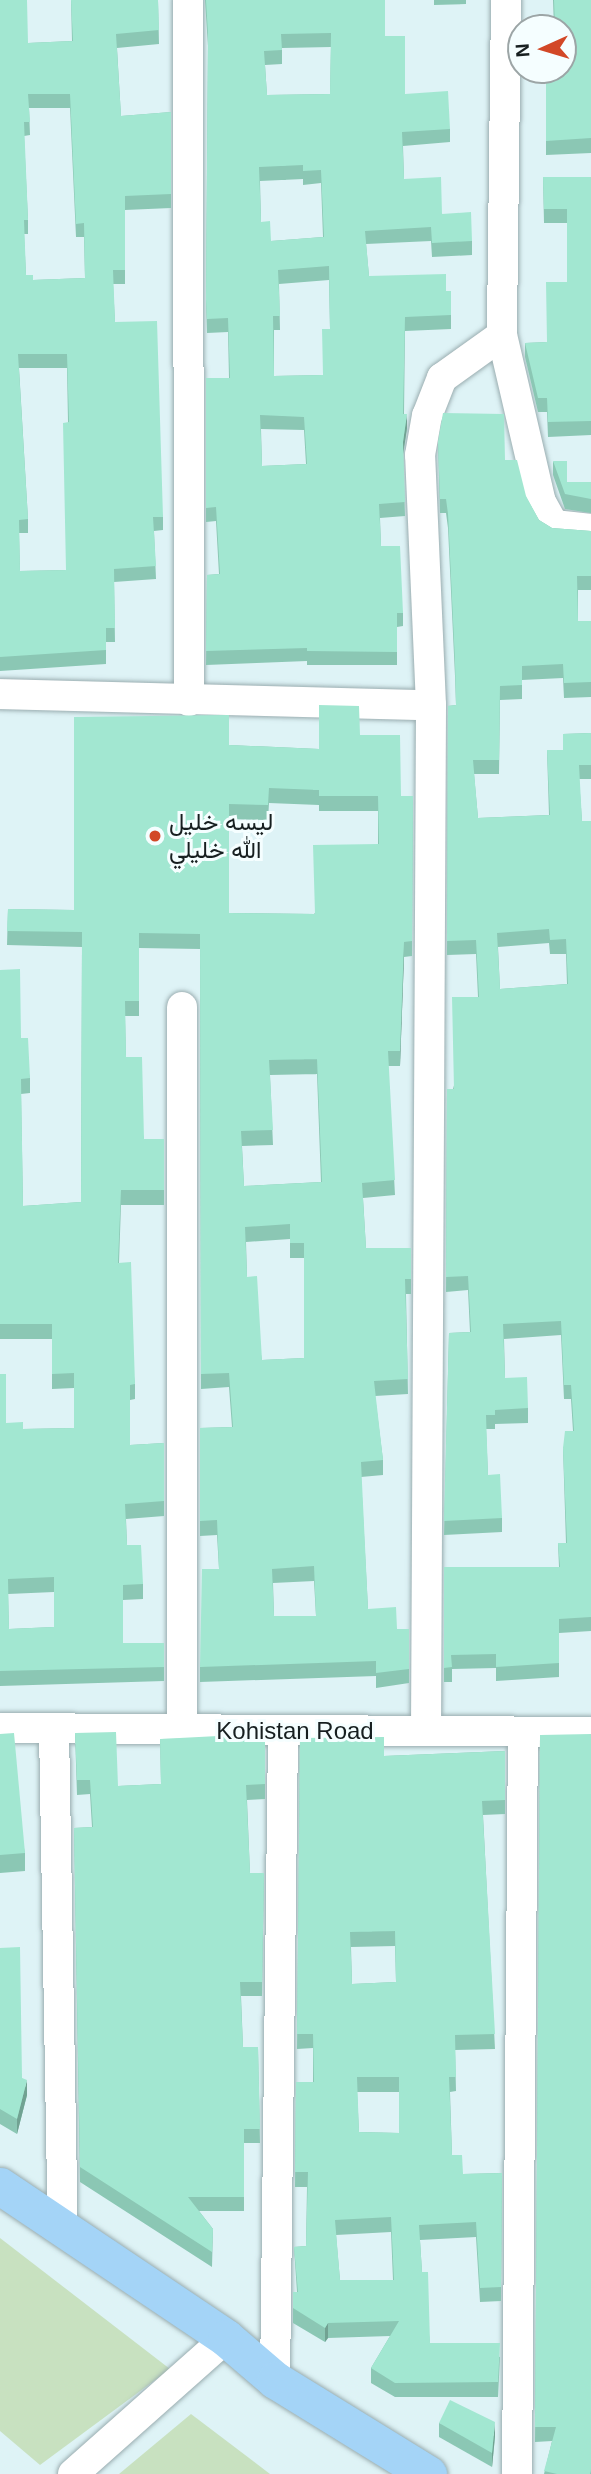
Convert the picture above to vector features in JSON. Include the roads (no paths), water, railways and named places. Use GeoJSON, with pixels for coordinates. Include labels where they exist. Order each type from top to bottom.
{"type":"FeatureCollection","features":[{"type":"Feature","properties":{"kind":"main road"},"geometry":{"type":"LineString","coordinates":[[0,2186],[226,2338],[275,2380],[428,2474]]}},
{"type":"Feature","properties":{"kind":"street"},"geometry":{"type":"LineString","coordinates":[[188,0],[189,701]]}},
{"type":"Feature","properties":{"kind":"street"},"geometry":{"type":"LineString","coordinates":[[506,0],[502,335],[541,502],[554,525],[591,529]]}},
{"type":"Feature","properties":{"kind":"street"},"geometry":{"type":"LineString","coordinates":[[426,1731],[431,705],[420,455],[426,416],[442,378],[502,335]]}},
{"type":"Feature","properties":{"kind":"street"},"geometry":{"type":"LineString","coordinates":[[0,694],[189,701],[431,705]]}},
{"type":"Feature","properties":{"kind":"street"},"geometry":{"type":"LineString","coordinates":[[182,1007],[182,1730]]}},
{"type":"Feature","properties":{"kind":"street","name":"Kohistan Road"},"geometry":{"type":"LineString","coordinates":[[0,1728],[591,1732]]}},
{"type":"Feature","properties":{"kind":"street"},"geometry":{"type":"LineString","coordinates":[[54,1729],[63,2228]]}},
{"type":"Feature","properties":{"kind":"street"},"geometry":{"type":"LineString","coordinates":[[275,2380],[282,1731]]}},
{"type":"Feature","properties":{"kind":"street"},"geometry":{"type":"LineString","coordinates":[[517,2474],[523,1732]]}},
{"type":"Feature","properties":{"kind":"street"},"geometry":{"type":"LineString","coordinates":[[73,2474],[226,2338]]}},
{"type":"Feature","properties":{"kind":"place","name":"ليسه خليل الله خليلي"},"geometry":{"type":"Point","coordinates":[155,836]}}]}
